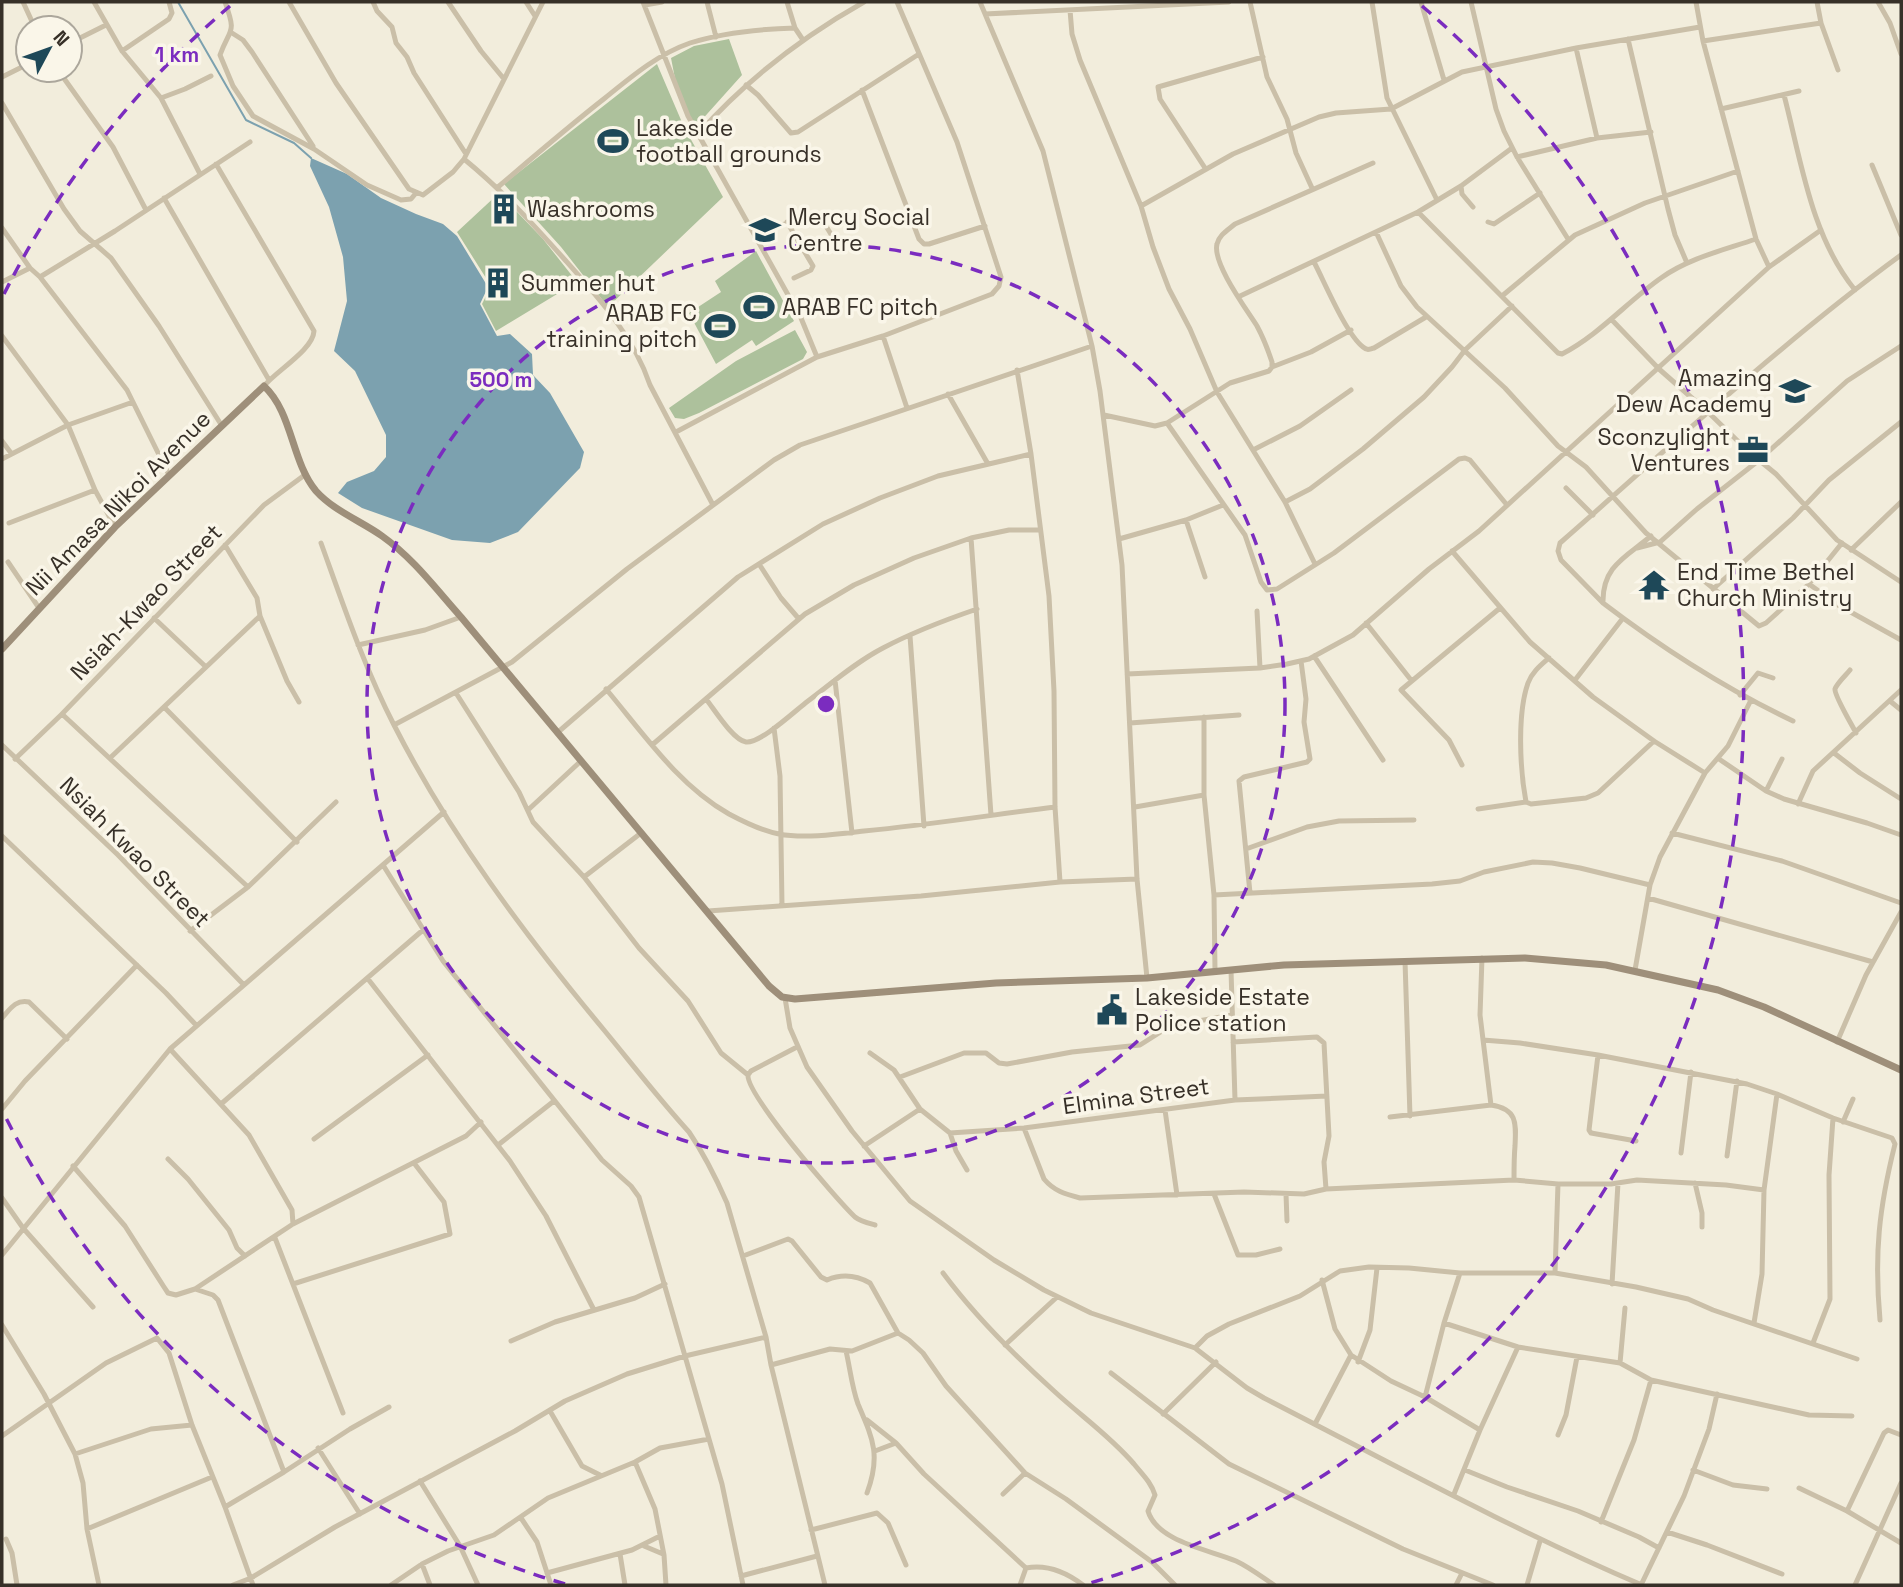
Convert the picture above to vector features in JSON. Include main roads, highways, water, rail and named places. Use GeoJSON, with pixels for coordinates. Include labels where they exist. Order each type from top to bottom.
{"type":"FeatureCollection","features":[{"type":"Feature","properties":{"kind":"water"},"geometry":{"type":"Polygon","coordinates":[[[311,158],[347,174],[381,198],[443,224],[457,236],[488,287],[480,304],[497,336],[510,334],[532,354],[533,375],[550,393],[584,452],[580,468],[518,532],[490,543],[452,540],[362,508],[338,493],[347,482],[374,471],[386,457],[386,435],[355,371],[334,351],[347,301],[343,257],[329,207],[310,166],[311,158]]]}},
{"type":"Feature","properties":{"kind":"waterway"},"geometry":{"type":"LineString","coordinates":[[178,2],[246,120],[294,143],[311,158]]}},
{"type":"Feature","properties":{"kind":"place","name":"Lakeside football grounds"},"geometry":{"type":"Point","coordinates":[613,141]}},
{"type":"Feature","properties":{"kind":"place","name":"Washrooms"},"geometry":{"type":"Point","coordinates":[504,209]}},
{"type":"Feature","properties":{"kind":"place","name":"Mercy Social Centre"},"geometry":{"type":"Point","coordinates":[765,230]}},
{"type":"Feature","properties":{"kind":"place","name":"Summer hut"},"geometry":{"type":"Point","coordinates":[498,283]}},
{"type":"Feature","properties":{"kind":"place","name":"ARAB FC pitch"},"geometry":{"type":"Point","coordinates":[759,307]}},
{"type":"Feature","properties":{"kind":"place","name":"ARAB FC training pitch"},"geometry":{"type":"Point","coordinates":[720,326]}},
{"type":"Feature","properties":{"kind":"place","name":"Amazing Dew Academy"},"geometry":{"type":"Point","coordinates":[1795,391]}},
{"type":"Feature","properties":{"kind":"place","name":"Sconzylight Ventures"},"geometry":{"type":"Point","coordinates":[1753,450]}},
{"type":"Feature","properties":{"kind":"place","name":"End Time Bethel Church Ministry"},"geometry":{"type":"Point","coordinates":[1654,585]}},
{"type":"Feature","properties":{"kind":"place","name":"Lakeside Estate Police station"},"geometry":{"type":"Point","coordinates":[1112,1010]}}]}
